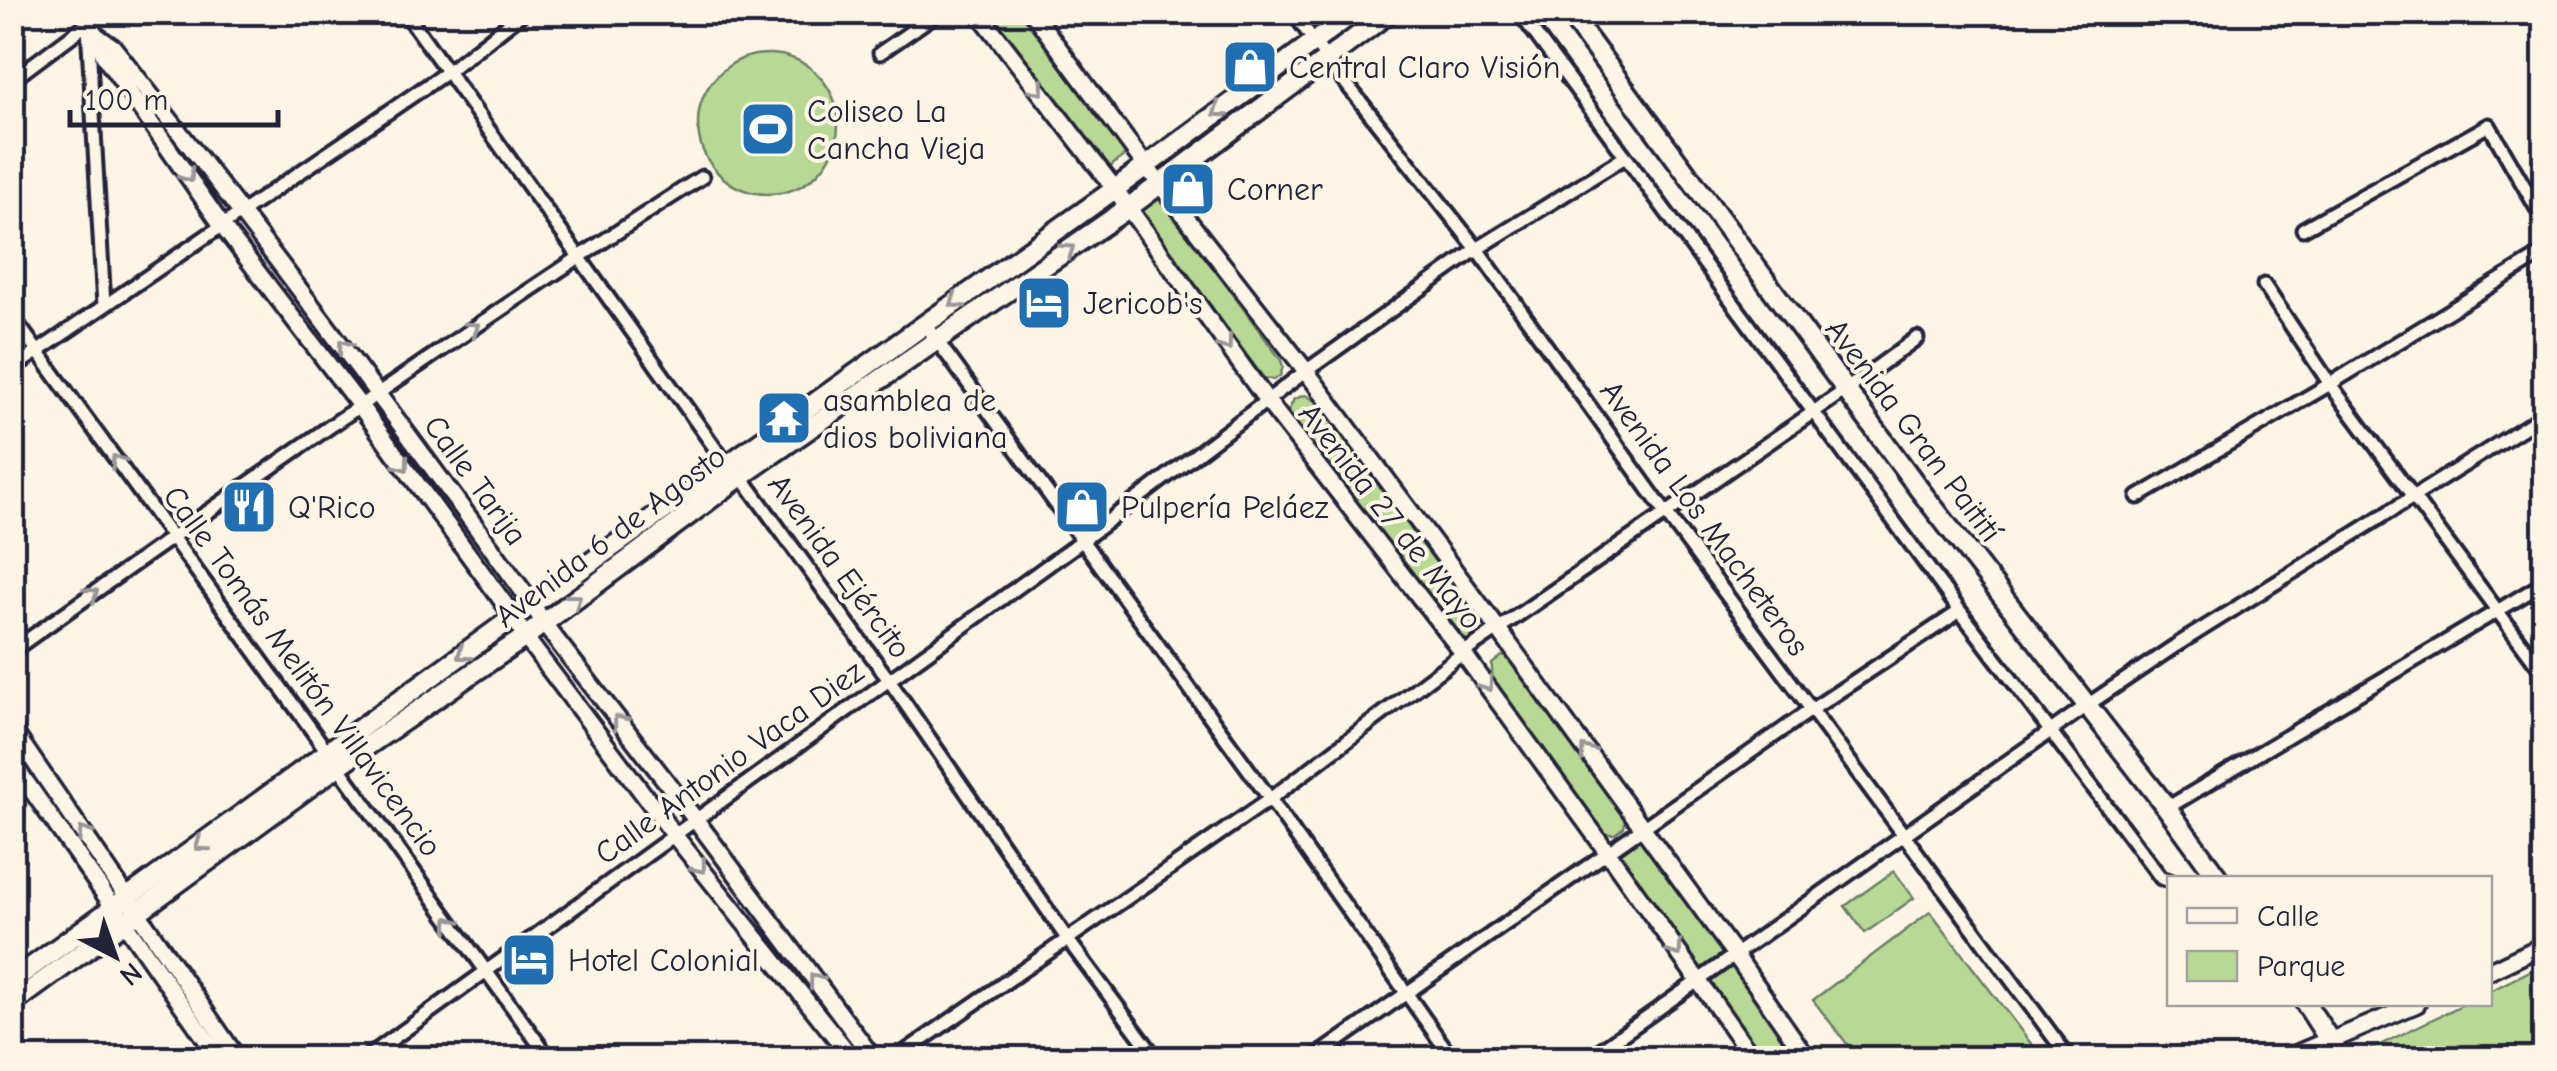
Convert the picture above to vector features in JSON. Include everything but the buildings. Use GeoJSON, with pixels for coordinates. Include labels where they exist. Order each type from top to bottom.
{"type":"FeatureCollection","features":[{"type":"Feature","properties":{"kind":"main road","name":"Avenida 27 de Mayo"},"geometry":{"type":"LineString","coordinates":[[978,12],[1115,189],[1268,402],[1463,652],[1752,1058]]}},
{"type":"Feature","properties":{"kind":"main road","name":"Avenida 27 de Mayo"},"geometry":{"type":"LineString","coordinates":[[1032,12],[1498,629],[1807,1058]]}},
{"type":"Feature","properties":{"kind":"main road","name":"Avenida 6 de Agosto"},"geometry":{"type":"LineString","coordinates":[[334,759],[544,624],[734,470],[925,324],[1354,12]]}},
{"type":"Feature","properties":{"kind":"main road","name":"Avenida 6 de Agosto"},"geometry":{"type":"LineString","coordinates":[[12,1004],[127,911],[334,759],[514,617],[937,341],[1128,208],[1390,12]]}},
{"type":"Feature","properties":{"kind":"main road","name":"Avenida Gran Paitití"},"geometry":{"type":"LineString","coordinates":[[1568,12],[1919,489],[2168,808],[2211,876]]}},
{"type":"Feature","properties":{"kind":"main road","name":"Calle Tarija"},"geometry":{"type":"LineString","coordinates":[[90,25],[113,47],[242,212],[379,393],[544,624],[873,1058]]}},
{"type":"Feature","properties":{"kind":"main road","name":"Calle Tarija"},"geometry":{"type":"LineString","coordinates":[[90,25],[104,56],[223,227],[361,407],[525,637],[675,836],[852,1058]]}},
{"type":"Feature","properties":{"kind":"main road"},"geometry":{"type":"LineString","coordinates":[[12,729],[219,1058]]}},
{"type":"Feature","properties":{"kind":"main road"},"geometry":{"type":"LineString","coordinates":[[12,762],[237,1058]]}},
{"type":"Feature","properties":{"kind":"main road","name":"Avenida 6 de Agosto"},"geometry":{"type":"LineString","coordinates":[[12,981],[127,911]]}},
{"type":"Feature","properties":{"kind":"main road"},"geometry":{"type":"LineString","coordinates":[[2492,970],[2544,945]]}},
{"type":"Feature","properties":{"kind":"main road"},"geometry":{"type":"LineString","coordinates":[[2307,1006],[2330,1041]]}},
{"type":"Feature","properties":{"kind":"main road"},"geometry":{"type":"LineString","coordinates":[[2290,1058],[2412,1006]]}},
{"type":"Feature","properties":{"kind":"street"},"geometry":{"type":"LineString","coordinates":[[12,80],[103,12]]}},
{"type":"Feature","properties":{"kind":"street","name":"Avenida Ejército"},"geometry":{"type":"LineString","coordinates":[[405,12],[889,680],[1068,940],[1156,1058]]}},
{"type":"Feature","properties":{"kind":"street"},"geometry":{"type":"LineString","coordinates":[[12,369],[447,72],[524,12]]}},
{"type":"Feature","properties":{"kind":"street"},"geometry":{"type":"LineString","coordinates":[[880,53],[940,12]]}},
{"type":"Feature","properties":{"kind":"street","name":"Avenida Los Macheteros"},"geometry":{"type":"LineString","coordinates":[[1293,12],[1477,249],[2069,1058]]}},
{"type":"Feature","properties":{"kind":"street"},"geometry":{"type":"LineString","coordinates":[[1519,12],[1960,611],[2161,878],[2167,880]]}},
{"type":"Feature","properties":{"kind":"street"},"geometry":{"type":"LineString","coordinates":[[90,25],[104,306]]}},
{"type":"Feature","properties":{"kind":"street"},"geometry":{"type":"LineString","coordinates":[[2303,229],[2489,125],[2544,221]]}},
{"type":"Feature","properties":{"kind":"street","name":"Calle Antonio Vaca Diez"},"geometry":{"type":"LineString","coordinates":[[366,1058],[1082,540],[1306,371],[1477,249],[1625,157]]}},
{"type":"Feature","properties":{"kind":"street"},"geometry":{"type":"LineString","coordinates":[[12,651],[379,393],[702,177]]}},
{"type":"Feature","properties":{"kind":"street"},"geometry":{"type":"LineString","coordinates":[[2138,497],[2544,253]]}},
{"type":"Feature","properties":{"kind":"street"},"geometry":{"type":"LineString","coordinates":[[2264,285],[2330,384],[2544,674]]}},
{"type":"Feature","properties":{"kind":"street","name":"Calle Tomás Melitón Villavicencio"},"geometry":{"type":"LineString","coordinates":[[12,316],[549,1058]]}},
{"type":"Feature","properties":{"kind":"street"},"geometry":{"type":"LineString","coordinates":[[925,324],[1270,799],[1452,1058]]}},
{"type":"Feature","properties":{"kind":"street"},"geometry":{"type":"LineString","coordinates":[[896,1058],[1270,799],[1463,652],[1917,338]]}},
{"type":"Feature","properties":{"kind":"street"},"geometry":{"type":"LineString","coordinates":[[1589,1058],[2175,646],[2544,415]]}},
{"type":"Feature","properties":{"kind":"street"},"geometry":{"type":"LineString","coordinates":[[2168,808],[2544,584]]}},
{"type":"Feature","properties":{"kind":"street"},"geometry":{"type":"LineString","coordinates":[[1314,1058],[1960,611]]}},
{"type":"Feature","properties":{"kind":"green space"},"geometry":{"type":"Polygon","coordinates":[[[992,13],[1025,13],[1125,155],[1104,167],[990,19],[992,13]]]}},
{"type":"Feature","properties":{"kind":"green space","name":"Coliseo La Cancha Vieja"},"geometry":{"type":"Polygon","coordinates":[[[768,54],[795,60],[817,75],[832,97],[838,124],[832,151],[817,173],[795,188],[768,194],[741,188],[719,173],[704,151],[698,124],[704,97],[719,75],[741,60],[768,54]]]}},
{"type":"Feature","properties":{"kind":"green space"},"geometry":{"type":"Polygon","coordinates":[[[1158,193],[1281,360],[1280,376],[1273,380],[1264,378],[1136,210],[1158,193]]]}},
{"type":"Feature","properties":{"kind":"green space"},"geometry":{"type":"Polygon","coordinates":[[[1305,395],[1316,401],[1479,620],[1476,637],[1462,641],[1291,419],[1289,410],[1294,399],[1305,395]]]}},
{"type":"Feature","properties":{"kind":"green space"},"geometry":{"type":"Polygon","coordinates":[[[1502,656],[1515,659],[1626,817],[1624,827],[1615,834],[1603,834],[1593,823],[1492,677],[1492,664],[1502,656]]]}},
{"type":"Feature","properties":{"kind":"green space"},"geometry":{"type":"Polygon","coordinates":[[[1642,837],[1727,953],[1697,973],[1618,856],[1642,837]]]}},
{"type":"Feature","properties":{"kind":"green space"},"geometry":{"type":"Polygon","coordinates":[[[1894,871],[1914,898],[1865,933],[1845,906],[1894,871]]]}},
{"type":"Feature","properties":{"kind":"green space"},"geometry":{"type":"Polygon","coordinates":[[[1930,912],[2042,1058],[1858,1058],[1813,1000],[1930,912]]]}},
{"type":"Feature","properties":{"kind":"green space"},"geometry":{"type":"Polygon","coordinates":[[[2544,964],[2544,1058],[2353,1058],[2460,1006],[2492,1006],[2492,990],[2544,964]]]}},
{"type":"Feature","properties":{"kind":"green space"},"geometry":{"type":"Polygon","coordinates":[[[1735,965],[1803,1058],[1759,1058],[1705,982],[1735,965]]]}},
{"type":"Feature","properties":{"kind":"place","name":"Central Claro Visión"},"geometry":{"type":"Point","coordinates":[1250,67]}},
{"type":"Feature","properties":{"kind":"place","name":"Coliseo La Cancha Vieja"},"geometry":{"type":"Point","coordinates":[768,129]}},
{"type":"Feature","properties":{"kind":"place","name":"Corner"},"geometry":{"type":"Point","coordinates":[1188,189]}},
{"type":"Feature","properties":{"kind":"place","name":"Jericob's"},"geometry":{"type":"Point","coordinates":[1044,303]}},
{"type":"Feature","properties":{"kind":"place","name":"asamblea de dios boliviana"},"geometry":{"type":"Point","coordinates":[784,418]}},
{"type":"Feature","properties":{"kind":"place","name":"Q'Rico"},"geometry":{"type":"Point","coordinates":[249,507]}},
{"type":"Feature","properties":{"kind":"place","name":"Pulpería Peláez"},"geometry":{"type":"Point","coordinates":[1082,507]}},
{"type":"Feature","properties":{"kind":"place","name":"Hotel Colonial"},"geometry":{"type":"Point","coordinates":[529,960]}}]}
